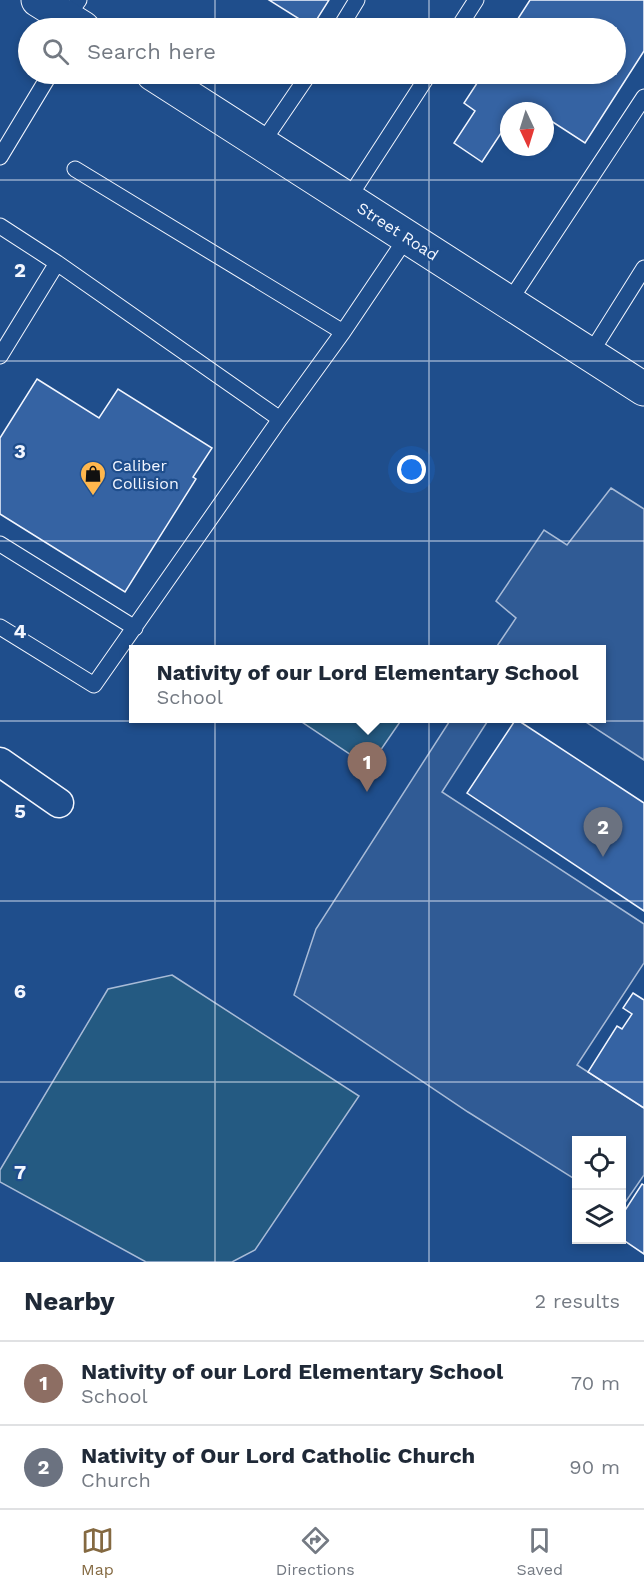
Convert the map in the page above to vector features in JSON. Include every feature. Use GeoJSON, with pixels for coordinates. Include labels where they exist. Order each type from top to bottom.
{"type":"FeatureCollection","features":[{"type":"Feature","properties":{"kind":"main road"},"geometry":{"type":"LineString","coordinates":[[38,0],[72,18]]}},
{"type":"Feature","properties":{"kind":"main road","name":"Street Road"},"geometry":{"type":"LineString","coordinates":[[169,84],[644,389]]}},
{"type":"Feature","properties":{"kind":"street"},"geometry":{"type":"LineString","coordinates":[[0,762],[59,803]]}},
{"type":"Feature","properties":{"kind":"lane"},"geometry":{"type":"LineString","coordinates":[[346,18],[357,0]]}},
{"type":"Feature","properties":{"kind":"lane"},"geometry":{"type":"LineString","coordinates":[[464,18],[476,0]]}},
{"type":"Feature","properties":{"kind":"lane"},"geometry":{"type":"LineString","coordinates":[[0,157],[44,84]]}},
{"type":"Feature","properties":{"kind":"lane"},"geometry":{"type":"LineString","coordinates":[[261,143],[302,84]]}},
{"type":"Feature","properties":{"kind":"lane"},"geometry":{"type":"LineString","coordinates":[[348,199],[423,84]]}},
{"type":"Feature","properties":{"kind":"lane"},"geometry":{"type":"LineString","coordinates":[[509,302],[644,97]]}},
{"type":"Feature","properties":{"kind":"lane"},"geometry":{"type":"LineString","coordinates":[[75,169],[343,332]]}},
{"type":"Feature","properties":{"kind":"lane"},"geometry":{"type":"LineString","coordinates":[[0,226],[57,263],[280,419]]}},
{"type":"Feature","properties":{"kind":"lane"},"geometry":{"type":"LineString","coordinates":[[0,627],[94,685],[343,332],[407,237]]}},
{"type":"Feature","properties":{"kind":"lane"},"geometry":{"type":"LineString","coordinates":[[0,356],[57,263]]}},
{"type":"Feature","properties":{"kind":"lane"},"geometry":{"type":"LineString","coordinates":[[590,354],[644,268]]}},
{"type":"Feature","properties":{"kind":"lane"},"geometry":{"type":"LineString","coordinates":[[0,544],[135,628]]}},
{"type":"Feature","properties":{"kind":"shaded area"},"geometry":{"type":"Polygon","coordinates":[[[611,488],[644,509],[644,760],[587,723],[606,723],[606,645],[498,645],[516,618],[496,601],[544,530],[567,545],[611,488]]]}},
{"type":"Feature","properties":{"kind":"shaded area"},"geometry":{"type":"Polygon","coordinates":[[[303,723],[399,723],[369,767],[303,723]]]}},
{"type":"Feature","properties":{"kind":"shaded area"},"geometry":{"type":"Polygon","coordinates":[[[448,723],[486,723],[442,792],[644,924],[644,963],[577,1065],[644,1108],[644,1175],[626,1201],[626,1136],[572,1136],[572,1177],[468,1112],[294,995],[316,929],[448,723]]]}},
{"type":"Feature","properties":{"kind":"shaded area"},"geometry":{"type":"Polygon","coordinates":[[[172,975],[359,1096],[255,1250],[232,1262],[146,1262],[0,1182],[0,1170],[108,989],[172,975]]]}},
{"type":"Feature","properties":{"kind":"building"},"geometry":{"type":"Polygon","coordinates":[[[269,0],[329,0],[318,18],[298,18],[269,0]]]}},
{"type":"Feature","properties":{"kind":"building"},"geometry":{"type":"Polygon","coordinates":[[[530,0],[644,0],[644,51],[626,79],[626,18],[518,18],[530,0]]]}},
{"type":"Feature","properties":{"kind":"building"},"geometry":{"type":"Polygon","coordinates":[[[476,84],[623,84],[585,143],[554,123],[554,102],[500,102],[500,135],[482,162],[454,143],[475,111],[464,103],[476,84]]]}},
{"type":"Feature","properties":{"kind":"building","name":"Caliber Collision"},"geometry":{"type":"Polygon","coordinates":[[[37,379],[99,418],[118,389],[212,448],[193,477],[196,479],[125,592],[0,514],[0,438],[37,379]]]}},
{"type":"Feature","properties":{"kind":"building"},"geometry":{"type":"Polygon","coordinates":[[[513,723],[522,723],[644,803],[644,911],[467,793],[513,723]]]}},
{"type":"Feature","properties":{"kind":"building"},"geometry":{"type":"Polygon","coordinates":[[[633,993],[644,1000],[644,1108],[588,1072],[617,1026],[622,1029],[632,1014],[623,1008],[633,993]]]}},
{"type":"Feature","properties":{"kind":"building"},"geometry":{"type":"Polygon","coordinates":[[[642,1184],[644,1185],[644,1254],[626,1242],[626,1209],[642,1184]]]}},
{"type":"Feature","properties":{"kind":"place","name":"Caliber Collision"},"geometry":{"type":"Point","coordinates":[93,497]}},
{"type":"Feature","properties":{"kind":"place","name":"Nativity of our Lord Elementary School"},"geometry":{"type":"Point","coordinates":[367,792]}},
{"type":"Feature","properties":{"kind":"place","name":"Nativity of Our Lord Catholic Church"},"geometry":{"type":"Point","coordinates":[603,857]}}]}
